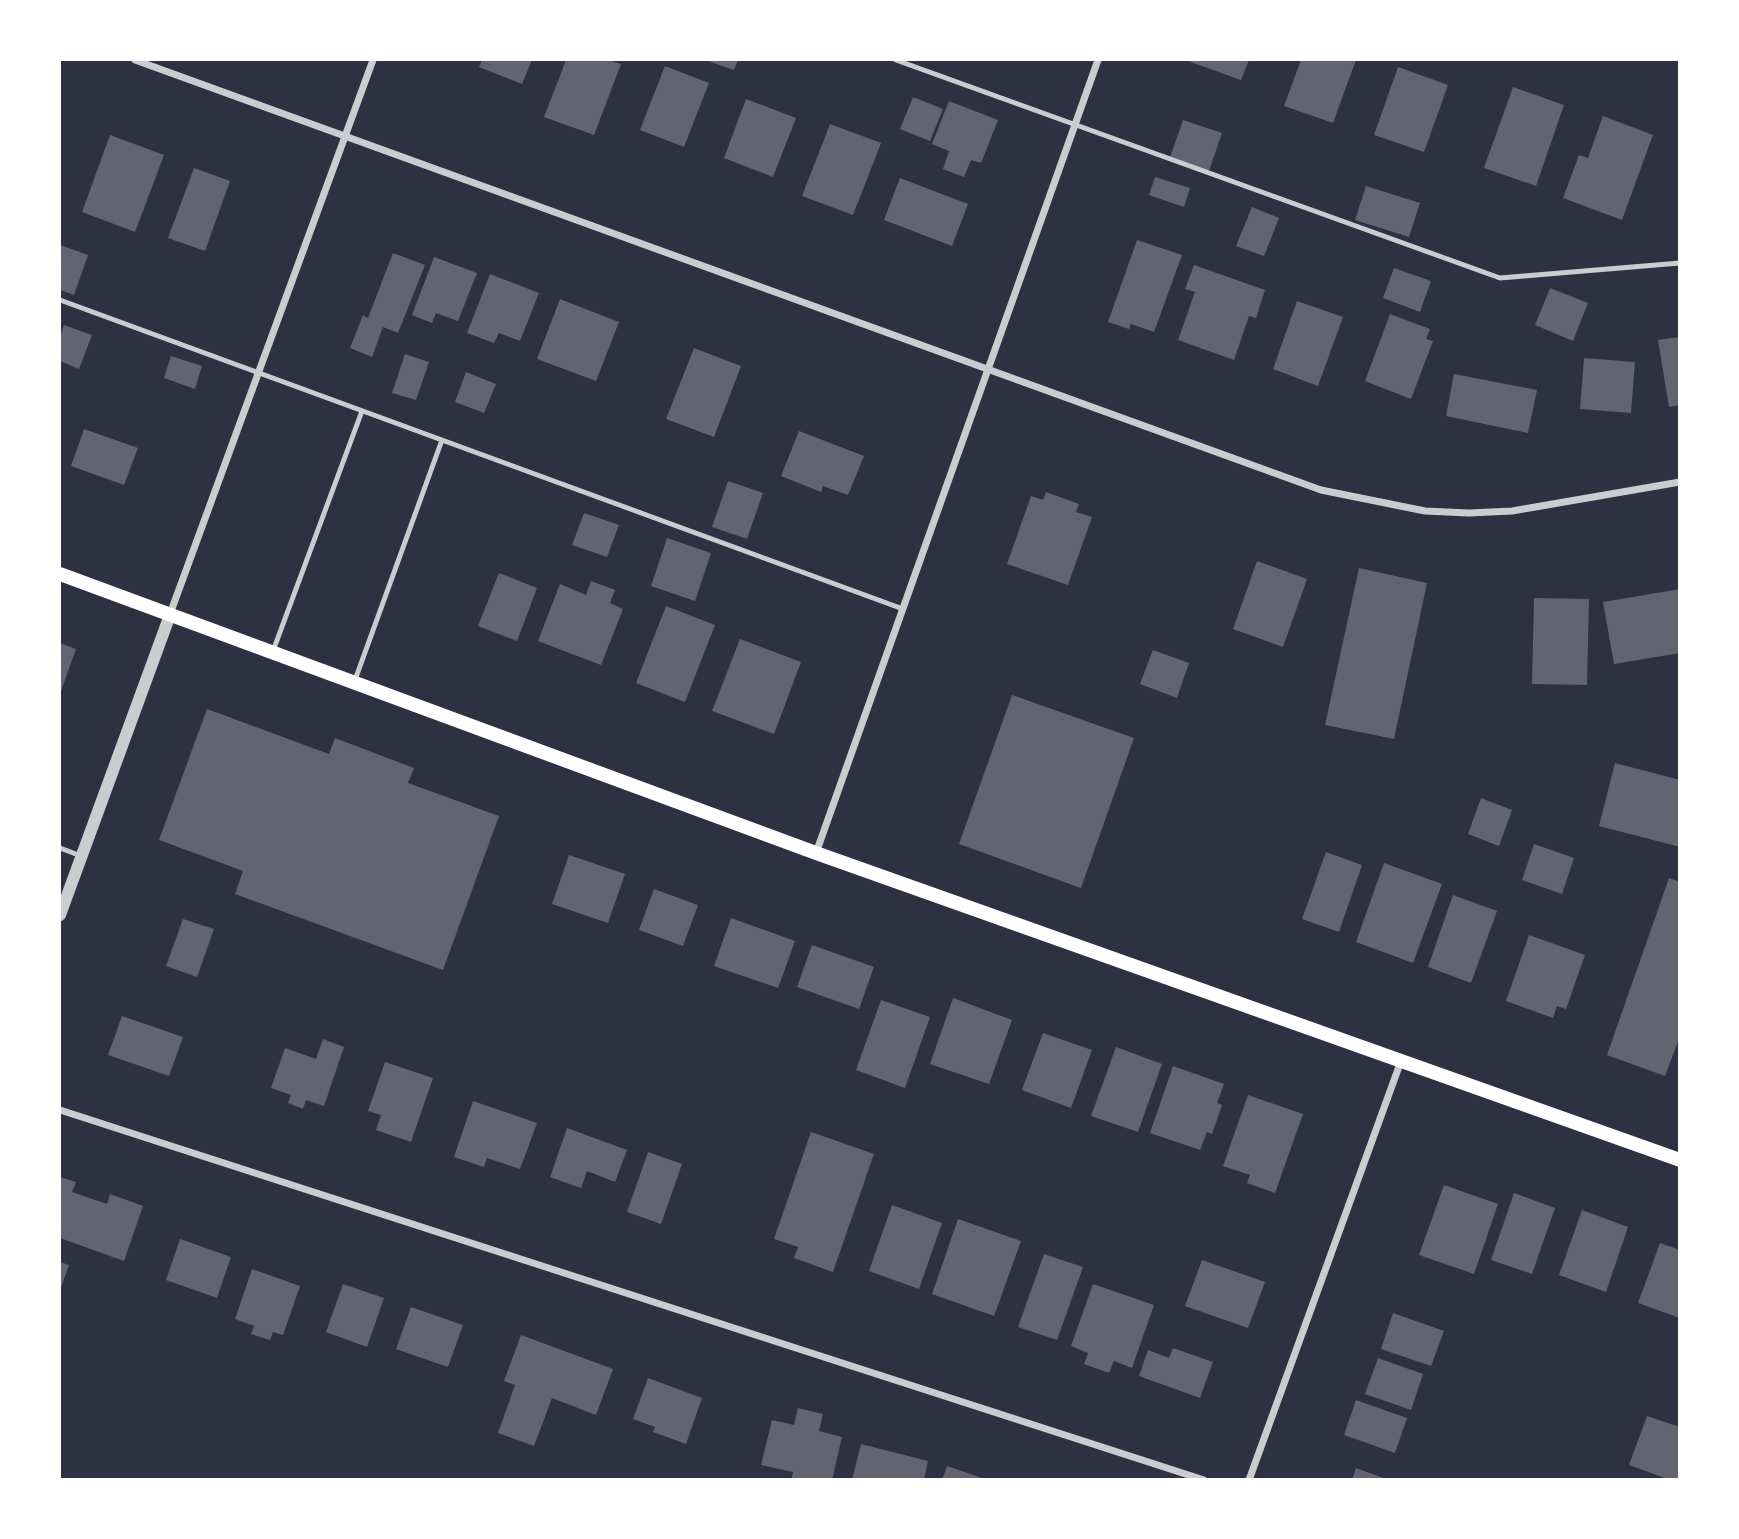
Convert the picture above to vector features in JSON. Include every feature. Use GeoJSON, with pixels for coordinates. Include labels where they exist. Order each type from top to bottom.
{"type":"FeatureCollection","features":[{"type":"Feature","properties":{"kind":"main road"},"geometry":{"type":"LineString","coordinates":[[60,574],[816,853],[1679,1160]]}},
{"type":"Feature","properties":{"kind":"street"},"geometry":{"type":"LineString","coordinates":[[135,60],[1321,490],[1376,504],[1425,511],[1512,511],[1679,482]]}},
{"type":"Feature","properties":{"kind":"street"},"geometry":{"type":"LineString","coordinates":[[60,915],[373,60]]}},
{"type":"Feature","properties":{"kind":"street"},"geometry":{"type":"LineString","coordinates":[[816,853],[1098,60]]}},
{"type":"Feature","properties":{"kind":"street"},"geometry":{"type":"LineString","coordinates":[[1249,1479],[1401,1061]]}},
{"type":"Feature","properties":{"kind":"street"},"geometry":{"type":"LineString","coordinates":[[60,1110],[1204,1479]]}},
{"type":"Feature","properties":{"kind":"lane"},"geometry":{"type":"LineString","coordinates":[[896,60],[1500,278],[1679,262]]}},
{"type":"Feature","properties":{"kind":"lane"},"geometry":{"type":"LineString","coordinates":[[60,300],[903,609]]}},
{"type":"Feature","properties":{"kind":"lane"},"geometry":{"type":"LineString","coordinates":[[273,651],[362,411]]}},
{"type":"Feature","properties":{"kind":"lane"},"geometry":{"type":"LineString","coordinates":[[355,681],[442,440]]}},
{"type":"Feature","properties":{"kind":"lane"},"geometry":{"type":"LineString","coordinates":[[60,848],[81,856]]}},
{"type":"Feature","properties":{"kind":"building"},"geometry":{"type":"Polygon","coordinates":[[[482,60],[532,60],[522,84],[479,67],[482,60]]]}},
{"type":"Feature","properties":{"kind":"building"},"geometry":{"type":"Polygon","coordinates":[[[566,60],[608,60],[621,64],[594,135],[544,117],[566,60]]]}},
{"type":"Feature","properties":{"kind":"building"},"geometry":{"type":"Polygon","coordinates":[[[705,60],[738,60],[734,70],[705,60]]]}},
{"type":"Feature","properties":{"kind":"building"},"geometry":{"type":"Polygon","coordinates":[[[1185,60],[1249,60],[1241,80],[1185,60]]]}},
{"type":"Feature","properties":{"kind":"building"},"geometry":{"type":"Polygon","coordinates":[[[1301,60],[1356,60],[1333,123],[1284,106],[1301,60]]]}},
{"type":"Feature","properties":{"kind":"building"},"geometry":{"type":"Polygon","coordinates":[[[665,66],[709,83],[684,147],[640,130],[665,66]]]}},
{"type":"Feature","properties":{"kind":"building"},"geometry":{"type":"Polygon","coordinates":[[[1398,67],[1448,85],[1424,152],[1374,135],[1398,67]]]}},
{"type":"Feature","properties":{"kind":"building"},"geometry":{"type":"Polygon","coordinates":[[[1513,87],[1564,105],[1536,186],[1484,168],[1513,87]]]}},
{"type":"Feature","properties":{"kind":"building"},"geometry":{"type":"Polygon","coordinates":[[[913,97],[943,109],[930,141],[900,129],[913,97]]]}},
{"type":"Feature","properties":{"kind":"building"},"geometry":{"type":"Polygon","coordinates":[[[746,99],[796,118],[773,177],[724,158],[746,99]]]}},
{"type":"Feature","properties":{"kind":"building"},"geometry":{"type":"Polygon","coordinates":[[[949,101],[998,120],[981,163],[971,160],[964,177],[943,169],[949,151],[932,144],[949,101]]]}},
{"type":"Feature","properties":{"kind":"building"},"geometry":{"type":"Polygon","coordinates":[[[1603,116],[1653,135],[1622,220],[1563,198],[1579,155],[1588,158],[1603,116]]]}},
{"type":"Feature","properties":{"kind":"building"},"geometry":{"type":"Polygon","coordinates":[[[1183,120],[1222,133],[1209,171],[1170,158],[1183,120]]]}},
{"type":"Feature","properties":{"kind":"building"},"geometry":{"type":"Polygon","coordinates":[[[830,124],[881,143],[853,215],[802,196],[830,124]]]}},
{"type":"Feature","properties":{"kind":"building"},"geometry":{"type":"Polygon","coordinates":[[[110,135],[164,155],[135,232],[82,212],[110,135]]]}},
{"type":"Feature","properties":{"kind":"building"},"geometry":{"type":"Polygon","coordinates":[[[194,168],[230,181],[205,251],[168,238],[194,168]]]}},
{"type":"Feature","properties":{"kind":"building"},"geometry":{"type":"Polygon","coordinates":[[[1155,177],[1190,188],[1184,207],[1149,195],[1155,177]]]}},
{"type":"Feature","properties":{"kind":"building"},"geometry":{"type":"Polygon","coordinates":[[[900,178],[968,204],[952,246],[884,220],[900,178]]]}},
{"type":"Feature","properties":{"kind":"building"},"geometry":{"type":"Polygon","coordinates":[[[1366,186],[1420,203],[1409,237],[1355,220],[1366,186]]]}},
{"type":"Feature","properties":{"kind":"building"},"geometry":{"type":"Polygon","coordinates":[[[1252,207],[1279,218],[1264,256],[1236,246],[1252,207]]]}},
{"type":"Feature","properties":{"kind":"building"},"geometry":{"type":"Polygon","coordinates":[[[1137,240],[1182,255],[1154,332],[1131,324],[1129,329],[1108,322],[1137,240]]]}},
{"type":"Feature","properties":{"kind":"building"},"geometry":{"type":"Polygon","coordinates":[[[60,245],[88,255],[74,295],[60,290],[60,245]]]}},
{"type":"Feature","properties":{"kind":"building"},"geometry":{"type":"Polygon","coordinates":[[[393,253],[425,265],[398,333],[383,327],[372,357],[350,348],[363,315],[368,318],[393,253]]]}},
{"type":"Feature","properties":{"kind":"building"},"geometry":{"type":"Polygon","coordinates":[[[434,257],[477,273],[458,321],[436,313],[432,323],[412,315],[434,257]]]}},
{"type":"Feature","properties":{"kind":"building"},"geometry":{"type":"Polygon","coordinates":[[[1194,265],[1265,290],[1256,318],[1249,316],[1234,360],[1178,340],[1195,292],[1185,289],[1194,265]]]}},
{"type":"Feature","properties":{"kind":"building"},"geometry":{"type":"Polygon","coordinates":[[[1394,268],[1431,281],[1420,312],[1383,298],[1394,268]]]}},
{"type":"Feature","properties":{"kind":"building"},"geometry":{"type":"Polygon","coordinates":[[[490,274],[539,293],[520,341],[499,333],[494,343],[467,333],[490,274]]]}},
{"type":"Feature","properties":{"kind":"building"},"geometry":{"type":"Polygon","coordinates":[[[1550,288],[1588,303],[1573,341],[1535,325],[1550,288]]]}},
{"type":"Feature","properties":{"kind":"building"},"geometry":{"type":"Polygon","coordinates":[[[560,299],[619,322],[596,381],[537,359],[560,299]]]}},
{"type":"Feature","properties":{"kind":"building"},"geometry":{"type":"Polygon","coordinates":[[[1297,301],[1343,317],[1318,386],[1273,369],[1297,301]]]}},
{"type":"Feature","properties":{"kind":"building"},"geometry":{"type":"Polygon","coordinates":[[[1390,314],[1430,329],[1426,339],[1433,341],[1411,399],[1365,381],[1390,314]]]}},
{"type":"Feature","properties":{"kind":"building"},"geometry":{"type":"Polygon","coordinates":[[[64,325],[92,335],[79,369],[60,361],[60,337],[64,325]]]}},
{"type":"Feature","properties":{"kind":"building"},"geometry":{"type":"Polygon","coordinates":[[[1680,337],[1680,405],[1669,407],[1658,340],[1680,337]]]}},
{"type":"Feature","properties":{"kind":"building"},"geometry":{"type":"Polygon","coordinates":[[[694,348],[741,366],[714,437],[666,419],[694,348]]]}},
{"type":"Feature","properties":{"kind":"building"},"geometry":{"type":"Polygon","coordinates":[[[405,354],[429,362],[416,400],[392,393],[405,354]]]}},
{"type":"Feature","properties":{"kind":"building"},"geometry":{"type":"Polygon","coordinates":[[[171,356],[202,366],[195,389],[164,378],[171,356]]]}},
{"type":"Feature","properties":{"kind":"building"},"geometry":{"type":"Polygon","coordinates":[[[1584,358],[1635,362],[1631,413],[1580,409],[1584,358]]]}},
{"type":"Feature","properties":{"kind":"building"},"geometry":{"type":"Polygon","coordinates":[[[466,372],[496,384],[484,413],[455,402],[466,372]]]}},
{"type":"Feature","properties":{"kind":"building"},"geometry":{"type":"Polygon","coordinates":[[[1454,374],[1537,390],[1528,433],[1446,416],[1454,374]]]}},
{"type":"Feature","properties":{"kind":"building"},"geometry":{"type":"Polygon","coordinates":[[[84,429],[138,448],[124,485],[71,466],[84,429]]]}},
{"type":"Feature","properties":{"kind":"building"},"geometry":{"type":"Polygon","coordinates":[[[799,431],[864,456],[848,495],[823,486],[821,492],[781,476],[799,431]]]}},
{"type":"Feature","properties":{"kind":"building"},"geometry":{"type":"Polygon","coordinates":[[[728,481],[763,493],[747,539],[712,527],[728,481]]]}},
{"type":"Feature","properties":{"kind":"building"},"geometry":{"type":"Polygon","coordinates":[[[1046,492],[1079,504],[1076,512],[1092,517],[1068,585],[1007,564],[1031,496],[1043,500],[1046,492]]]}},
{"type":"Feature","properties":{"kind":"building"},"geometry":{"type":"Polygon","coordinates":[[[584,513],[619,525],[607,557],[572,545],[584,513]]]}},
{"type":"Feature","properties":{"kind":"building"},"geometry":{"type":"Polygon","coordinates":[[[667,538],[711,553],[695,601],[651,586],[667,538]]]}},
{"type":"Feature","properties":{"kind":"building"},"geometry":{"type":"Polygon","coordinates":[[[1257,561],[1307,579],[1283,647],[1233,629],[1257,561]]]}},
{"type":"Feature","properties":{"kind":"building"},"geometry":{"type":"Polygon","coordinates":[[[1359,568],[1427,583],[1394,739],[1325,725],[1359,568]]]}},
{"type":"Feature","properties":{"kind":"building"},"geometry":{"type":"Polygon","coordinates":[[[499,573],[537,588],[517,641],[478,626],[499,573]]]}},
{"type":"Feature","properties":{"kind":"building"},"geometry":{"type":"Polygon","coordinates":[[[591,581],[615,590],[610,603],[623,609],[601,665],[538,641],[560,584],[586,595],[591,581]]]}},
{"type":"Feature","properties":{"kind":"building"},"geometry":{"type":"Polygon","coordinates":[[[1680,589],[1680,653],[1614,664],[1603,602],[1680,589]]]}},
{"type":"Feature","properties":{"kind":"building"},"geometry":{"type":"Polygon","coordinates":[[[1534,598],[1589,599],[1587,685],[1532,684],[1534,598]]]}},
{"type":"Feature","properties":{"kind":"building"},"geometry":{"type":"Polygon","coordinates":[[[666,606],[715,625],[685,702],[636,683],[666,606]]]}},
{"type":"Feature","properties":{"kind":"building"},"geometry":{"type":"Polygon","coordinates":[[[740,639],[801,662],[774,734],[712,711],[740,639]]]}},
{"type":"Feature","properties":{"kind":"building"},"geometry":{"type":"Polygon","coordinates":[[[60,643],[76,649],[60,694],[60,643]]]}},
{"type":"Feature","properties":{"kind":"building"},"geometry":{"type":"Polygon","coordinates":[[[1153,650],[1189,663],[1177,698],[1140,684],[1153,650]]]}},
{"type":"Feature","properties":{"kind":"building"},"geometry":{"type":"Polygon","coordinates":[[[1012,695],[1134,738],[1081,888],[959,844],[1012,695]]]}},
{"type":"Feature","properties":{"kind":"building"},"geometry":{"type":"Polygon","coordinates":[[[207,709],[329,754],[335,738],[414,768],[408,783],[499,816],[443,970],[235,894],[243,871],[159,840],[207,709]]]}},
{"type":"Feature","properties":{"kind":"building"},"geometry":{"type":"Polygon","coordinates":[[[1615,763],[1680,780],[1680,847],[1599,826],[1615,763]]]}},
{"type":"Feature","properties":{"kind":"building"},"geometry":{"type":"Polygon","coordinates":[[[1481,798],[1512,810],[1499,846],[1468,834],[1481,798]]]}},
{"type":"Feature","properties":{"kind":"building"},"geometry":{"type":"Polygon","coordinates":[[[1534,844],[1574,858],[1562,894],[1522,880],[1534,844]]]}},
{"type":"Feature","properties":{"kind":"building"},"geometry":{"type":"Polygon","coordinates":[[[1326,852],[1362,865],[1339,932],[1302,919],[1326,852]]]}},
{"type":"Feature","properties":{"kind":"building"},"geometry":{"type":"Polygon","coordinates":[[[569,855],[625,874],[608,923],[552,904],[569,855]]]}},
{"type":"Feature","properties":{"kind":"building"},"geometry":{"type":"Polygon","coordinates":[[[1384,863],[1442,884],[1413,963],[1356,942],[1384,863]]]}},
{"type":"Feature","properties":{"kind":"building"},"geometry":{"type":"Polygon","coordinates":[[[1669,878],[1680,882],[1680,1036],[1665,1076],[1607,1055],[1669,878]]]}},
{"type":"Feature","properties":{"kind":"building"},"geometry":{"type":"Polygon","coordinates":[[[654,889],[698,905],[683,946],[639,930],[654,889]]]}},
{"type":"Feature","properties":{"kind":"building"},"geometry":{"type":"Polygon","coordinates":[[[1453,895],[1497,911],[1471,983],[1428,967],[1453,895]]]}},
{"type":"Feature","properties":{"kind":"building"},"geometry":{"type":"Polygon","coordinates":[[[731,918],[795,941],[778,988],[714,966],[731,918]]]}},
{"type":"Feature","properties":{"kind":"building"},"geometry":{"type":"Polygon","coordinates":[[[183,919],[214,929],[197,977],[166,966],[183,919]]]}},
{"type":"Feature","properties":{"kind":"building"},"geometry":{"type":"Polygon","coordinates":[[[1529,935],[1585,955],[1566,1009],[1557,1006],[1553,1018],[1506,1001],[1529,935]]]}},
{"type":"Feature","properties":{"kind":"building"},"geometry":{"type":"Polygon","coordinates":[[[812,945],[874,967],[859,1009],[797,987],[812,945]]]}},
{"type":"Feature","properties":{"kind":"building"},"geometry":{"type":"Polygon","coordinates":[[[953,998],[1012,1020],[989,1084],[930,1064],[953,998]]]}},
{"type":"Feature","properties":{"kind":"building"},"geometry":{"type":"Polygon","coordinates":[[[881,1000],[930,1017],[905,1088],[856,1070],[881,1000]]]}},
{"type":"Feature","properties":{"kind":"building"},"geometry":{"type":"Polygon","coordinates":[[[122,1016],[183,1037],[169,1076],[108,1055],[122,1016]]]}},
{"type":"Feature","properties":{"kind":"building"},"geometry":{"type":"Polygon","coordinates":[[[1043,1033],[1092,1050],[1071,1108],[1022,1090],[1043,1033]]]}},
{"type":"Feature","properties":{"kind":"building"},"geometry":{"type":"Polygon","coordinates":[[[323,1039],[344,1047],[324,1106],[306,1100],[303,1109],[288,1103],[291,1095],[271,1088],[285,1048],[316,1059],[323,1039]]]}},
{"type":"Feature","properties":{"kind":"building"},"geometry":{"type":"Polygon","coordinates":[[[1116,1047],[1162,1064],[1138,1132],[1091,1116],[1116,1047]]]}},
{"type":"Feature","properties":{"kind":"building"},"geometry":{"type":"Polygon","coordinates":[[[385,1062],[433,1078],[411,1142],[376,1130],[381,1115],[368,1111],[385,1062]]]}},
{"type":"Feature","properties":{"kind":"building"},"geometry":{"type":"Polygon","coordinates":[[[1173,1066],[1224,1084],[1217,1103],[1222,1105],[1212,1134],[1207,1132],[1200,1150],[1150,1133],[1173,1066]]]}},
{"type":"Feature","properties":{"kind":"building"},"geometry":{"type":"Polygon","coordinates":[[[1248,1095],[1303,1114],[1275,1193],[1247,1183],[1250,1175],[1223,1166],[1248,1095]]]}},
{"type":"Feature","properties":{"kind":"building"},"geometry":{"type":"Polygon","coordinates":[[[473,1101],[537,1123],[520,1169],[487,1158],[484,1167],[454,1157],[473,1101]]]}},
{"type":"Feature","properties":{"kind":"building"},"geometry":{"type":"Polygon","coordinates":[[[567,1128],[627,1150],[615,1182],[587,1171],[581,1188],[550,1177],[567,1128]]]}},
{"type":"Feature","properties":{"kind":"building"},"geometry":{"type":"Polygon","coordinates":[[[811,1132],[874,1154],[833,1272],[794,1258],[798,1247],[774,1239],[811,1132]]]}},
{"type":"Feature","properties":{"kind":"building"},"geometry":{"type":"Polygon","coordinates":[[[648,1152],[682,1164],[661,1224],[627,1212],[648,1152]]]}},
{"type":"Feature","properties":{"kind":"building"},"geometry":{"type":"Polygon","coordinates":[[[60,1177],[76,1182],[72,1192],[107,1204],[110,1194],[143,1206],[124,1261],[60,1238],[60,1177]]]}},
{"type":"Feature","properties":{"kind":"building"},"geometry":{"type":"Polygon","coordinates":[[[1444,1185],[1498,1204],[1474,1274],[1419,1255],[1444,1185]]]}},
{"type":"Feature","properties":{"kind":"building"},"geometry":{"type":"Polygon","coordinates":[[[1514,1193],[1555,1208],[1532,1274],[1491,1260],[1514,1193]]]}},
{"type":"Feature","properties":{"kind":"building"},"geometry":{"type":"Polygon","coordinates":[[[892,1205],[942,1223],[919,1289],[869,1271],[892,1205]]]}},
{"type":"Feature","properties":{"kind":"building"},"geometry":{"type":"Polygon","coordinates":[[[1582,1210],[1628,1227],[1606,1292],[1559,1275],[1582,1210]]]}},
{"type":"Feature","properties":{"kind":"building"},"geometry":{"type":"Polygon","coordinates":[[[958,1219],[1021,1241],[994,1316],[932,1294],[958,1219]]]}},
{"type":"Feature","properties":{"kind":"building"},"geometry":{"type":"Polygon","coordinates":[[[180,1239],[231,1257],[217,1298],[166,1280],[180,1239]]]}},
{"type":"Feature","properties":{"kind":"building"},"geometry":{"type":"Polygon","coordinates":[[[1660,1243],[1680,1250],[1680,1318],[1638,1303],[1660,1243]]]}},
{"type":"Feature","properties":{"kind":"building"},"geometry":{"type":"Polygon","coordinates":[[[1044,1254],[1083,1267],[1057,1340],[1018,1327],[1044,1254]]]}},
{"type":"Feature","properties":{"kind":"building"},"geometry":{"type":"Polygon","coordinates":[[[1202,1260],[1265,1282],[1248,1328],[1185,1306],[1202,1260]]]}},
{"type":"Feature","properties":{"kind":"building"},"geometry":{"type":"Polygon","coordinates":[[[60,1262],[69,1265],[60,1290],[60,1262]]]}},
{"type":"Feature","properties":{"kind":"building"},"geometry":{"type":"Polygon","coordinates":[[[252,1269],[300,1286],[283,1335],[273,1332],[270,1340],[251,1334],[254,1326],[235,1319],[252,1269]]]}},
{"type":"Feature","properties":{"kind":"building"},"geometry":{"type":"Polygon","coordinates":[[[343,1284],[384,1298],[367,1347],[326,1332],[343,1284]]]}},
{"type":"Feature","properties":{"kind":"building"},"geometry":{"type":"Polygon","coordinates":[[[1093,1284],[1154,1305],[1132,1368],[1114,1361],[1109,1373],[1084,1364],[1088,1353],[1071,1346],[1093,1284]]]}},
{"type":"Feature","properties":{"kind":"building"},"geometry":{"type":"Polygon","coordinates":[[[411,1307],[463,1325],[448,1367],[396,1349],[411,1307]]]}},
{"type":"Feature","properties":{"kind":"building"},"geometry":{"type":"Polygon","coordinates":[[[1393,1313],[1444,1331],[1431,1366],[1381,1349],[1393,1313]]]}},
{"type":"Feature","properties":{"kind":"building"},"geometry":{"type":"Polygon","coordinates":[[[521,1335],[613,1369],[596,1415],[552,1398],[534,1446],[498,1433],[515,1385],[504,1381],[521,1335]]]}},
{"type":"Feature","properties":{"kind":"building"},"geometry":{"type":"Polygon","coordinates":[[[1173,1348],[1213,1362],[1200,1398],[1139,1376],[1148,1350],[1169,1358],[1173,1348]]]}},
{"type":"Feature","properties":{"kind":"building"},"geometry":{"type":"Polygon","coordinates":[[[1378,1358],[1423,1374],[1411,1410],[1365,1394],[1378,1358]]]}},
{"type":"Feature","properties":{"kind":"building"},"geometry":{"type":"Polygon","coordinates":[[[648,1378],[702,1398],[686,1444],[653,1432],[655,1427],[633,1419],[648,1378]]]}},
{"type":"Feature","properties":{"kind":"building"},"geometry":{"type":"Polygon","coordinates":[[[1356,1400],[1407,1418],[1395,1453],[1344,1435],[1356,1400]]]}},
{"type":"Feature","properties":{"kind":"building"},"geometry":{"type":"Polygon","coordinates":[[[798,1408],[823,1414],[819,1431],[842,1437],[832,1480],[791,1480],[793,1472],[761,1465],[772,1420],[794,1425],[798,1408]]]}},
{"type":"Feature","properties":{"kind":"building"},"geometry":{"type":"Polygon","coordinates":[[[1647,1416],[1680,1427],[1680,1480],[1670,1480],[1629,1465],[1647,1416]]]}},
{"type":"Feature","properties":{"kind":"building"},"geometry":{"type":"Polygon","coordinates":[[[861,1444],[928,1461],[924,1480],[852,1480],[861,1444]]]}},
{"type":"Feature","properties":{"kind":"building"},"geometry":{"type":"Polygon","coordinates":[[[947,1466],[985,1479],[985,1480],[942,1480],[947,1466]]]}},
{"type":"Feature","properties":{"kind":"building"},"geometry":{"type":"Polygon","coordinates":[[[1356,1468],[1386,1479],[1386,1480],[1352,1480],[1356,1468]]]}}]}
